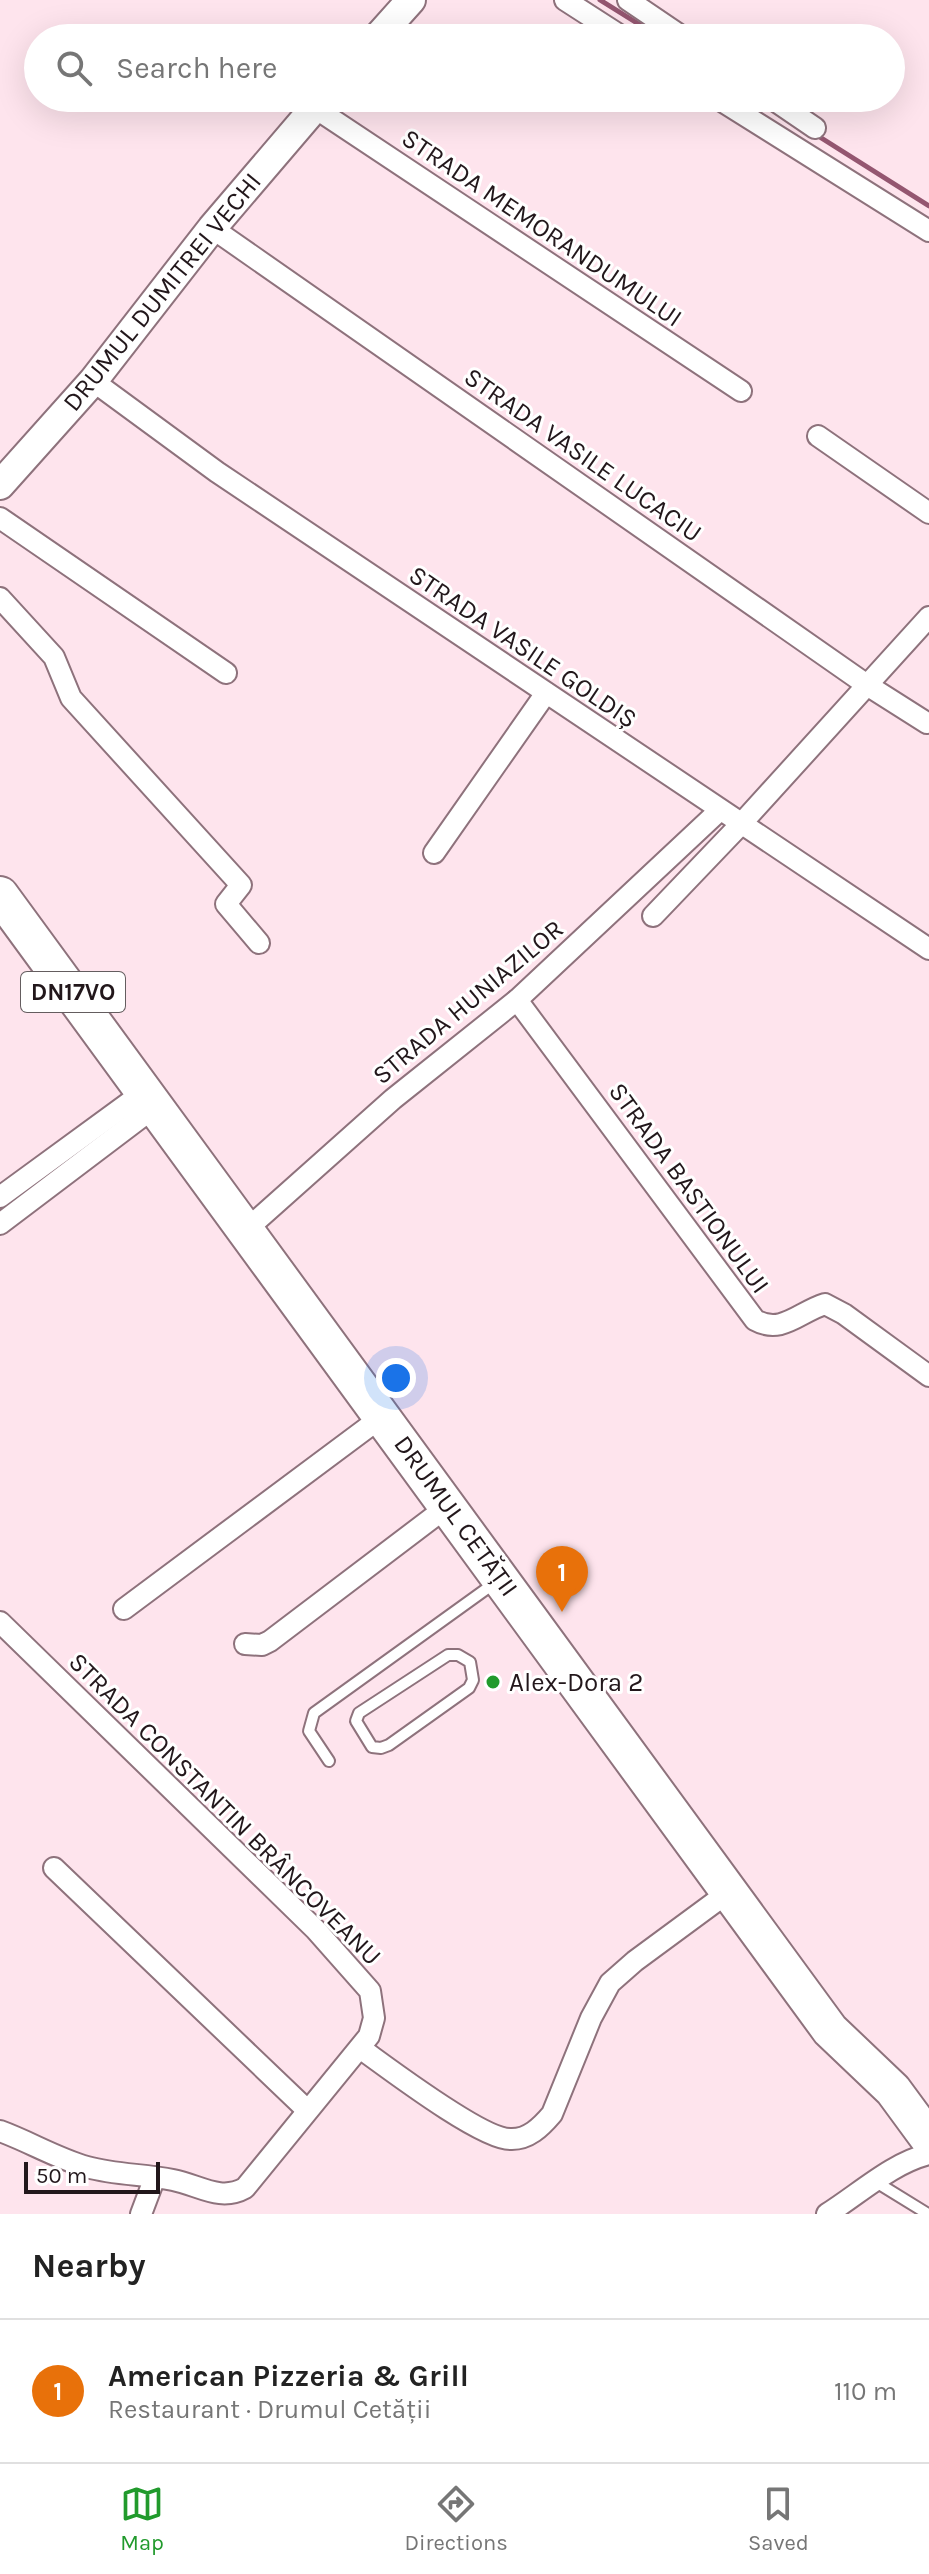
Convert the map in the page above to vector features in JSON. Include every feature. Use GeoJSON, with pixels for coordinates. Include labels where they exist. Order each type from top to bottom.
{"type":"FeatureCollection","features":[{"type":"Feature","properties":{"kind":"highway","name":"DRUMUL CETĂȚII"},"geometry":{"type":"LineString","coordinates":[[0,895],[830,2030],[924,2124]]}},
{"type":"Feature","properties":{"kind":"street"},"geometry":{"type":"LineString","coordinates":[[390,24],[411,0]]}},
{"type":"Feature","properties":{"kind":"street"},"geometry":{"type":"LineString","coordinates":[[565,0],[602,24]]}},
{"type":"Feature","properties":{"kind":"street"},"geometry":{"type":"LineString","coordinates":[[628,0],[663,24]]}},
{"type":"Feature","properties":{"kind":"street","name":"DRUMUL DUMITREI VECHI"},"geometry":{"type":"LineString","coordinates":[[0,485],[93,381],[212,228],[311,112]]}},
{"type":"Feature","properties":{"kind":"street","name":"STRADA MEMORANDUMULUI"},"geometry":{"type":"LineString","coordinates":[[332,112],[741,391]]}},
{"type":"Feature","properties":{"kind":"street"},"geometry":{"type":"LineString","coordinates":[[739,112],[929,231]]}},
{"type":"Feature","properties":{"kind":"street"},"geometry":{"type":"LineString","coordinates":[[792,112],[815,128]]}},
{"type":"Feature","properties":{"kind":"street","name":"STRADA VASILE LUCACIU"},"geometry":{"type":"LineString","coordinates":[[212,228],[867,685],[927,723]]}},
{"type":"Feature","properties":{"kind":"street","name":"STRADA VASILE GOLDIȘ"},"geometry":{"type":"LineString","coordinates":[[93,381],[217,472],[929,949]]}},
{"type":"Feature","properties":{"kind":"street"},"geometry":{"type":"LineString","coordinates":[[818,436],[929,513]]}},
{"type":"Feature","properties":{"kind":"street"},"geometry":{"type":"LineString","coordinates":[[0,518],[226,673]]}},
{"type":"Feature","properties":{"kind":"street"},"geometry":{"type":"LineString","coordinates":[[0,598],[54,657],[71,698],[241,885],[226,904],[259,943]]}},
{"type":"Feature","properties":{"kind":"street"},"geometry":{"type":"LineString","coordinates":[[653,916],[929,617]]}},
{"type":"Feature","properties":{"kind":"street"},"geometry":{"type":"LineString","coordinates":[[434,853],[546,693]]}},
{"type":"Feature","properties":{"kind":"street","name":"STRADA HUNIAZILOR"},"geometry":{"type":"LineString","coordinates":[[246,1230],[393,1099],[517,1000],[720,810]]}},
{"type":"Feature","properties":{"kind":"street","name":"STRADA BASTIONULUI"},"geometry":{"type":"LineString","coordinates":[[517,1000],[755,1320],[766,1327],[786,1323],[809,1309],[825,1304],[844,1314],[929,1376]]}},
{"type":"Feature","properties":{"kind":"street"},"geometry":{"type":"LineString","coordinates":[[0,1197],[150,1099]]}},
{"type":"Feature","properties":{"kind":"street"},"geometry":{"type":"LineString","coordinates":[[0,1224],[150,1099]]}},
{"type":"Feature","properties":{"kind":"street"},"geometry":{"type":"LineString","coordinates":[[124,1609],[383,1416]]}},
{"type":"Feature","properties":{"kind":"street"},"geometry":{"type":"LineString","coordinates":[[245,1644],[262,1645],[270,1641],[448,1506]]}},
{"type":"Feature","properties":{"kind":"street","name":"STRADA CONSTANTIN BRÂNCOVEANU"},"geometry":{"type":"LineString","coordinates":[[0,1622],[316,1930],[370,1991],[374,2018],[369,2036],[360,2048]]}},
{"type":"Feature","properties":{"kind":"street"},"geometry":{"type":"LineString","coordinates":[[54,1868],[307,2110]]}},
{"type":"Feature","properties":{"kind":"street"},"geometry":{"type":"LineString","coordinates":[[0,2131],[53,2156],[88,2167],[126,2176],[176,2180],[227,2195],[245,2188],[360,2048],[478,2127],[499,2138],[520,2138],[540,2127],[552,2114],[591,2018],[610,1983],[730,1891]]}},
{"type":"Feature","properties":{"kind":"street"},"geometry":{"type":"LineString","coordinates":[[893,2170],[924,2124]]}},
{"type":"Feature","properties":{"kind":"street"},"geometry":{"type":"LineString","coordinates":[[827,2214],[893,2170],[916,2157],[929,2154]]}},
{"type":"Feature","properties":{"kind":"street"},"geometry":{"type":"LineString","coordinates":[[141,2214],[155,2177]]}},
{"type":"Feature","properties":{"kind":"lane"},"geometry":{"type":"LineString","coordinates":[[329,1761],[309,1731],[314,1713],[501,1578]]}},
{"type":"Feature","properties":{"kind":"lane"},"geometry":{"type":"LineString","coordinates":[[448,1655],[458,1655],[470,1662],[473,1680],[469,1688],[389,1745],[372,1747],[356,1721],[359,1713],[448,1655]]}},
{"type":"Feature","properties":{"kind":"lane"},"geometry":{"type":"LineString","coordinates":[[876,2182],[928,2214]]}},
{"type":"Feature","properties":{"kind":"waterway"},"geometry":{"type":"LineString","coordinates":[[600,0],[639,24]]}},
{"type":"Feature","properties":{"kind":"waterway"},"geometry":{"type":"LineString","coordinates":[[815,134],[929,206]]}},
{"type":"Feature","properties":{"kind":"place","name":"American Pizzeria & Grill"},"geometry":{"type":"Point","coordinates":[562,1612]}},
{"type":"Feature","properties":{"kind":"place","name":"Alex-Dora 2"},"geometry":{"type":"Point","coordinates":[493,1682]}}]}
